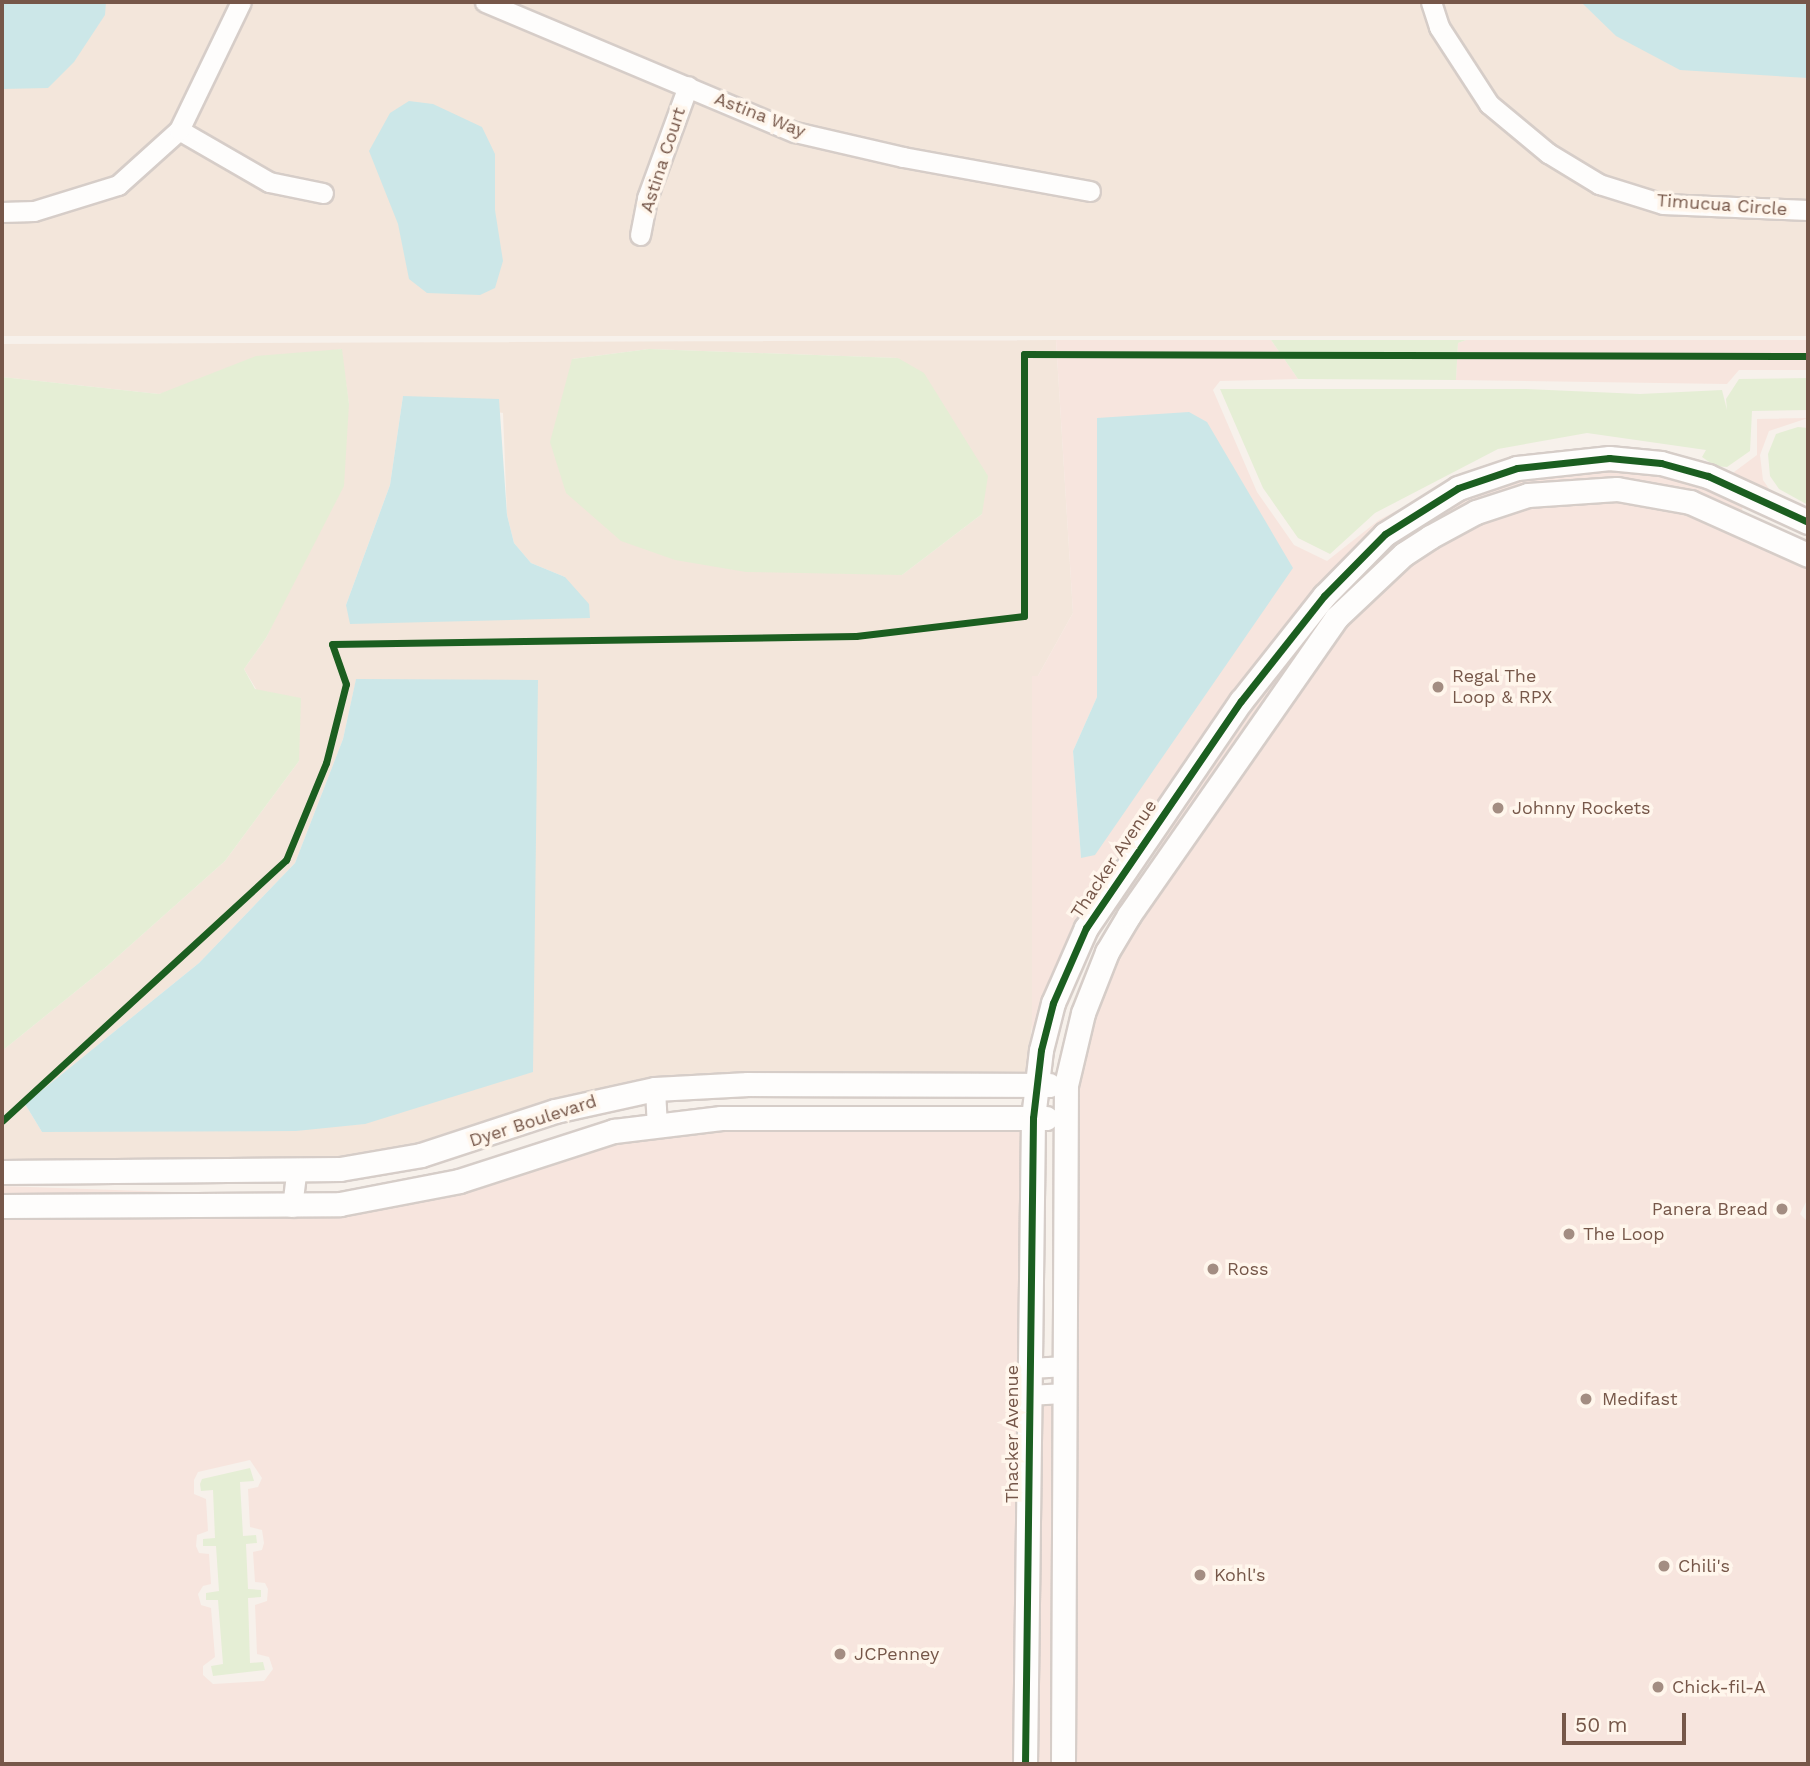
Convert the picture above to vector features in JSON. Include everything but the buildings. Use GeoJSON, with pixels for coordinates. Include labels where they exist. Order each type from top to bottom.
{"type":"FeatureCollection","features":[{"type":"Feature","properties":{"kind":"street"},"geometry":{"type":"LineString","coordinates":[[2,212],[34,211],[118,185],[179,130],[241,2]]}},
{"type":"Feature","properties":{"kind":"street","name":"Astina Way"},"geometry":{"type":"LineString","coordinates":[[485,2],[795,132],[903,157],[1090,191]]}},
{"type":"Feature","properties":{"kind":"street","name":"Timucua Circle"},"geometry":{"type":"LineString","coordinates":[[1432,2],[1439,27],[1489,104],[1548,153],[1599,184],[1663,204],[1808,210]]}},
{"type":"Feature","properties":{"kind":"street","name":"Astina Court"},"geometry":{"type":"LineString","coordinates":[[639,234],[647,198],[688,86]]}},
{"type":"Feature","properties":{"kind":"street"},"geometry":{"type":"LineString","coordinates":[[179,130],[269,182],[323,193]]}},
{"type":"Feature","properties":{"kind":"street","name":"Thacker Avenue"},"geometry":{"type":"LineString","coordinates":[[1025,1764],[1032,1118],[1036,1084],[1053,1003],[1086,928],[1241,701],[1324,596],[1385,534],[1438,500],[1517,468],[1609,458],[1661,463],[1753,494],[1808,522]]}},
{"type":"Feature","properties":{"kind":"street"},"geometry":{"type":"LineString","coordinates":[[1063,1764],[1063,1119],[1066,1085],[1083,1013],[1107,951],[1336,618],[1404,554],[1430,537],[1476,512],[1528,495],[1570,489],[1651,494],[1690,502],[1749,525],[1808,555]]}},
{"type":"Feature","properties":{"kind":"street"},"geometry":{"type":"LineString","coordinates":[[1749,525],[1753,494]]}},
{"type":"Feature","properties":{"kind":"street"},"geometry":{"type":"LineString","coordinates":[[1137,850],[1163,867]]}},
{"type":"Feature","properties":{"kind":"street","name":"Dyer Boulevard"},"geometry":{"type":"LineString","coordinates":[[2,1172],[296,1172],[421,1155],[555,1111],[655,1089],[748,1084],[1066,1085]]}},
{"type":"Feature","properties":{"kind":"street"},"geometry":{"type":"LineString","coordinates":[[655,1089],[657,1124]]}},
{"type":"Feature","properties":{"kind":"street","name":"Dyer Boulevard"},"geometry":{"type":"LineString","coordinates":[[2,1206],[292,1207],[416,1191],[566,1143],[657,1124],[721,1118],[1063,1119]]}},
{"type":"Feature","properties":{"kind":"street"},"geometry":{"type":"LineString","coordinates":[[292,1207],[296,1172]]}},
{"type":"Feature","properties":{"kind":"street"},"geometry":{"type":"LineString","coordinates":[[1028,1368],[1063,1366]]}},
{"type":"Feature","properties":{"kind":"street"},"geometry":{"type":"LineString","coordinates":[[1027,1395],[1063,1393]]}},
{"type":"Feature","properties":{"kind":"shaded area"},"geometry":{"type":"Polygon","coordinates":[[[2,2],[1808,2],[1808,336],[2,336],[2,2]]]}},
{"type":"Feature","properties":{"kind":"shaded area"},"geometry":{"type":"Polygon","coordinates":[[[1056,340],[1073,613],[1038,676],[1033,676],[1033,1012],[1028,1075],[646,1081],[554,1102],[419,1146],[339,1160],[2,1162],[2,1051],[106,967],[225,861],[299,761],[244,669],[266,638],[296,574],[349,404],[341,349],[159,394],[2,377],[2,344],[1056,340]],[[649,349],[572,359],[902,575],[982,514],[898,358],[649,349]],[[403,396],[390,485],[346,605],[565,577],[531,563],[514,543],[507,515],[503,413],[403,396]],[[356,680],[343,739],[295,863],[199,963],[25,1104],[42,1132],[365,1124],[356,680]]]}},
{"type":"Feature","properties":{"kind":"shaded area"},"geometry":{"type":"Polygon","coordinates":[[[1056,340],[1271,340],[1298,379],[1220,381],[1213,390],[1257,492],[1294,545],[1327,561],[1379,520],[1436,490],[1413,504],[1134,837],[1032,1048],[1032,676],[1038,676],[1073,613],[1056,340]],[[1097,697],[1073,751],[1081,858],[1097,697]]]}},
{"type":"Feature","properties":{"kind":"shaded area"},"geometry":{"type":"Polygon","coordinates":[[[1466,340],[1808,340],[1808,370],[1739,370],[1727,384],[1456,380],[1458,343],[1466,340]]]}},
{"type":"Feature","properties":{"kind":"shaded area"},"geometry":{"type":"Polygon","coordinates":[[[1808,418],[1769,431],[1760,455],[1763,480],[1772,493],[1730,475],[1757,455],[1757,419],[1808,418]]]}},
{"type":"Feature","properties":{"kind":"shaded area"},"geometry":{"type":"Polygon","coordinates":[[[1609,468],[1660,473],[1706,485],[1743,501],[1742,512],[1693,493],[1617,480],[1571,479],[1525,485],[1399,547],[1161,854],[1150,847],[1247,707],[1330,603],[1390,542],[1462,497],[1518,478],[1609,468]]]}},
{"type":"Feature","properties":{"kind":"shaded area"},"geometry":{"type":"Polygon","coordinates":[[[1616,499],[1688,512],[1808,566],[1808,1198],[1800,1214],[1808,1222],[1808,1764],[1071,1764],[1072,1119],[1080,1054],[1115,956],[1343,625],[1409,562],[1479,522],[1530,504],[1616,499]]]}},
{"type":"Feature","properties":{"kind":"shaded area"},"geometry":{"type":"Polygon","coordinates":[[[722,1128],[1024,1128],[1016,1764],[2,1764],[2,1216],[298,1217],[341,1213],[462,1190],[616,1141],[722,1128]],[[250,1460],[198,1472],[194,1480],[194,1494],[206,1499],[208,1531],[197,1535],[196,1546],[199,1553],[209,1554],[211,1584],[203,1586],[198,1594],[201,1605],[211,1608],[215,1657],[203,1666],[203,1675],[213,1684],[264,1681],[273,1669],[269,1657],[257,1654],[255,1605],[267,1601],[268,1589],[265,1583],[255,1582],[253,1552],[262,1550],[264,1543],[262,1530],[250,1527],[248,1489],[258,1487],[262,1478],[250,1460]]]}},
{"type":"Feature","properties":{"kind":"shaded area"},"geometry":{"type":"Polygon","coordinates":[[[2,1186],[284,1196],[2,1197],[2,1186]]]}},
{"type":"Feature","properties":{"kind":"shaded area"},"geometry":{"type":"Polygon","coordinates":[[[1036,1403],[1055,1403],[1055,1764],[1036,1764],[1036,1403]]]}},
{"type":"Feature","properties":{"kind":"green space"},"geometry":{"type":"Polygon","coordinates":[[[1271,340],[1466,340],[1458,343],[1456,380],[1298,379],[1271,340]]]}},
{"type":"Feature","properties":{"kind":"green space"},"geometry":{"type":"Polygon","coordinates":[[[342,349],[349,404],[344,486],[266,638],[244,669],[255,689],[301,698],[299,761],[225,861],[106,967],[2,1051],[2,377],[159,394],[256,356],[342,349]]]}},
{"type":"Feature","properties":{"kind":"green space"},"geometry":{"type":"Polygon","coordinates":[[[649,349],[898,358],[924,373],[988,476],[982,514],[902,575],[746,572],[675,560],[621,541],[566,493],[550,442],[572,359],[649,349]]]}},
{"type":"Feature","properties":{"kind":"green space"},"geometry":{"type":"Polygon","coordinates":[[[1808,378],[1808,410],[1752,411],[1750,451],[1727,467],[1715,466],[1702,457],[1706,450],[1587,433],[1498,449],[1375,513],[1330,554],[1298,538],[1263,488],[1220,389],[1526,389],[1640,394],[1722,390],[1727,410],[1726,399],[1739,379],[1808,378]]]}},
{"type":"Feature","properties":{"kind":"green space"},"geometry":{"type":"Polygon","coordinates":[[[1798,427],[1808,428],[1808,505],[1779,489],[1770,476],[1768,454],[1776,434],[1798,427]]]}},
{"type":"Feature","properties":{"kind":"green space"},"geometry":{"type":"Polygon","coordinates":[[[250,1468],[254,1481],[240,1482],[243,1536],[256,1535],[257,1543],[246,1544],[248,1589],[261,1590],[261,1597],[248,1598],[250,1663],[263,1662],[265,1670],[213,1676],[211,1666],[223,1664],[218,1600],[206,1600],[206,1593],[219,1591],[216,1546],[203,1546],[203,1539],[215,1538],[213,1490],[201,1491],[200,1484],[202,1479],[250,1468]]]}},
{"type":"Feature","properties":{"kind":"water"},"geometry":{"type":"Polygon","coordinates":[[[2,2],[106,2],[105,15],[74,62],[48,88],[2,89],[2,2]]]}},
{"type":"Feature","properties":{"kind":"water"},"geometry":{"type":"Polygon","coordinates":[[[1581,2],[1808,2],[1808,78],[1680,70],[1616,36],[1581,2]]]}},
{"type":"Feature","properties":{"kind":"water"},"geometry":{"type":"Polygon","coordinates":[[[409,101],[433,104],[482,127],[495,154],[495,210],[503,261],[495,288],[480,295],[427,293],[409,279],[398,224],[369,151],[390,113],[409,101]]]}},
{"type":"Feature","properties":{"kind":"water"},"geometry":{"type":"Polygon","coordinates":[[[403,396],[499,399],[507,515],[514,543],[531,563],[565,577],[589,604],[590,618],[350,624],[346,605],[390,485],[403,396]]]}},
{"type":"Feature","properties":{"kind":"water"},"geometry":{"type":"Polygon","coordinates":[[[1189,412],[1207,422],[1293,568],[1095,855],[1081,858],[1073,751],[1097,697],[1097,418],[1189,412]]]}},
{"type":"Feature","properties":{"kind":"water"},"geometry":{"type":"Polygon","coordinates":[[[356,679],[538,680],[533,1072],[365,1124],[296,1131],[42,1132],[25,1104],[199,963],[295,863],[343,739],[356,679]]]}},
{"type":"Feature","properties":{"kind":"cycle path"},"geometry":{"type":"LineString","coordinates":[[2,1121],[286,860],[326,763],[346,684],[332,644],[856,636],[1024,616],[1024,354],[1808,356]]}},
{"type":"Feature","properties":{"kind":"cycle path"},"geometry":{"type":"LineString","coordinates":[[1025,1764],[1033,1118],[1041,1050],[1053,1003],[1086,928],[1241,701],[1324,596],[1385,534],[1458,488],[1517,468],[1609,458],[1661,463],[1708,476],[1808,522]]}},
{"type":"Feature","properties":{"kind":"place","name":"Regal The Loop & RPX"},"geometry":{"type":"Point","coordinates":[1438,687]}},
{"type":"Feature","properties":{"kind":"place","name":"Johnny Rockets"},"geometry":{"type":"Point","coordinates":[1498,808]}},
{"type":"Feature","properties":{"kind":"place","name":"Panera Bread"},"geometry":{"type":"Point","coordinates":[1782,1209]}},
{"type":"Feature","properties":{"kind":"place","name":"The Loop"},"geometry":{"type":"Point","coordinates":[1569,1234]}},
{"type":"Feature","properties":{"kind":"place","name":"Ross"},"geometry":{"type":"Point","coordinates":[1213,1269]}},
{"type":"Feature","properties":{"kind":"place","name":"Medifast"},"geometry":{"type":"Point","coordinates":[1586,1399]}},
{"type":"Feature","properties":{"kind":"place","name":"Chili's"},"geometry":{"type":"Point","coordinates":[1664,1566]}},
{"type":"Feature","properties":{"kind":"place","name":"Kohl's"},"geometry":{"type":"Point","coordinates":[1200,1575]}},
{"type":"Feature","properties":{"kind":"place","name":"JCPenney"},"geometry":{"type":"Point","coordinates":[840,1654]}},
{"type":"Feature","properties":{"kind":"place","name":"Chick-fil-A"},"geometry":{"type":"Point","coordinates":[1658,1687]}}]}
